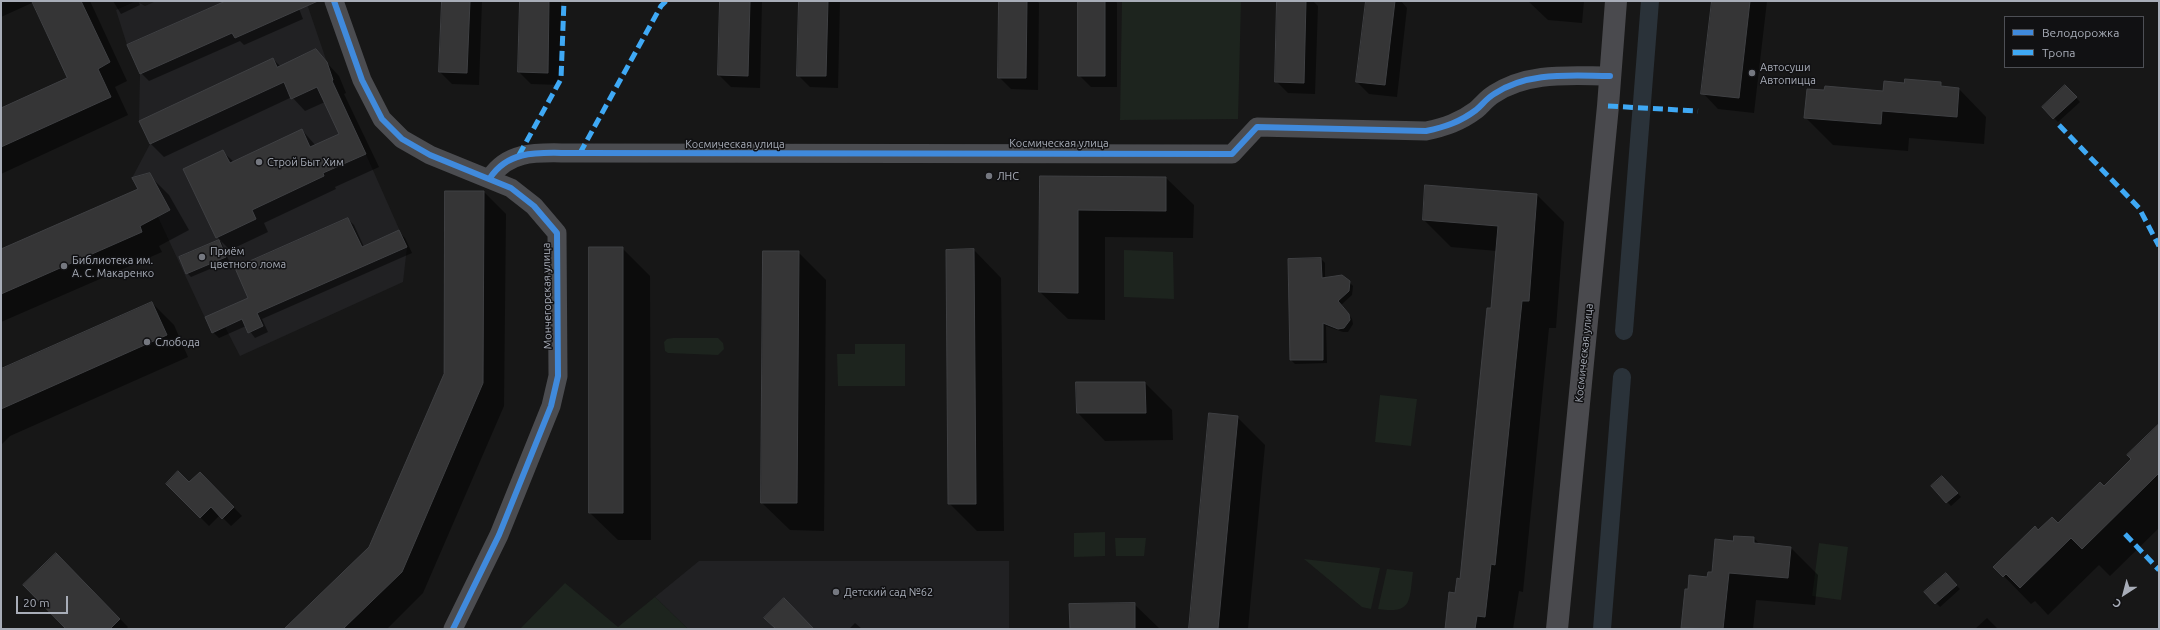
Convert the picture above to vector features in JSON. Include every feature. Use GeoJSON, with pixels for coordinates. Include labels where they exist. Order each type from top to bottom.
{"type":"FeatureCollection","features":[{"type":"Feature","properties":{"kind":"street","name":"Мончегорская улица"},"geometry":{"type":"LineString","coordinates":[[334,1],[362,80],[382,119],[402,139],[430,154],[511,188],[534,206],[557,233],[558,376],[539,439],[499,534],[453,629]]}},
{"type":"Feature","properties":{"kind":"street","name":"Космическая улица"},"geometry":{"type":"LineString","coordinates":[[1557,629],[1616,1]]}},
{"type":"Feature","properties":{"kind":"street","name":"Космическая улица"},"geometry":{"type":"LineString","coordinates":[[490,178],[501,163],[519,155],[565,153],[1232,154],[1257,127],[1426,131],[1452,125],[1475,111],[1494,94],[1521,80],[1551,75],[1610,76]]}},
{"type":"Feature","properties":{"kind":"shaded area"},"geometry":{"type":"Polygon","coordinates":[[[136,1],[145,6],[156,1],[306,1],[333,80],[407,247],[403,282],[240,356],[225,327],[212,333],[158,217],[152,220],[132,178],[150,144],[139,121],[140,74],[127,45],[116,10],[136,1]]]}},
{"type":"Feature","properties":{"kind":"shaded area"},"geometry":{"type":"Polygon","coordinates":[[[1122,1],[1241,1],[1238,119],[1120,120],[1122,1]]]}},
{"type":"Feature","properties":{"kind":"shaded area"},"geometry":{"type":"Polygon","coordinates":[[[1124,250],[1173,252],[1174,299],[1124,297],[1124,250]]]}},
{"type":"Feature","properties":{"kind":"shaded area"},"geometry":{"type":"Polygon","coordinates":[[[718,338],[723,343],[724,349],[718,355],[668,353],[665,351],[664,342],[667,339],[718,338]]]}},
{"type":"Feature","properties":{"kind":"shaded area"},"geometry":{"type":"Polygon","coordinates":[[[855,344],[905,344],[905,386],[838,386],[837,354],[855,354],[855,344]]]}},
{"type":"Feature","properties":{"kind":"shaded area"},"geometry":{"type":"Polygon","coordinates":[[[1380,395],[1417,399],[1411,446],[1375,442],[1380,395]]]}},
{"type":"Feature","properties":{"kind":"shaded area"},"geometry":{"type":"Polygon","coordinates":[[[1105,532],[1105,556],[1074,557],[1074,533],[1105,532]]]}},
{"type":"Feature","properties":{"kind":"shaded area"},"geometry":{"type":"Polygon","coordinates":[[[1115,538],[1146,538],[1144,556],[1116,556],[1115,538]]]}},
{"type":"Feature","properties":{"kind":"shaded area"},"geometry":{"type":"Polygon","coordinates":[[[1819,543],[1848,547],[1841,600],[1812,596],[1819,543]]]}},
{"type":"Feature","properties":{"kind":"shaded area"},"geometry":{"type":"Polygon","coordinates":[[[1304,559],[1380,568],[1371,609],[1362,607],[1304,559]]]}},
{"type":"Feature","properties":{"kind":"shaded area","name":"Детский сад №62"},"geometry":{"type":"Polygon","coordinates":[[[699,561],[1009,561],[1009,629],[688,629],[655,597],[699,561]]]}},
{"type":"Feature","properties":{"kind":"shaded area"},"geometry":{"type":"Polygon","coordinates":[[[1387,569],[1413,572],[1411,591],[1407,603],[1398,609],[1378,609],[1387,569]]]}},
{"type":"Feature","properties":{"kind":"shaded area"},"geometry":{"type":"Polygon","coordinates":[[[565,583],[618,627],[655,597],[688,629],[520,629],[565,583]]]}},
{"type":"Feature","properties":{"kind":"building"},"geometry":{"type":"Polygon","coordinates":[[[32,1],[81,1],[110,62],[98,69],[111,97],[1,147],[1,108],[67,78],[32,1]]]}},
{"type":"Feature","properties":{"kind":"building"},"geometry":{"type":"Polygon","coordinates":[[[226,1],[318,1],[235,38],[232,33],[140,74],[127,45],[226,1]]]}},
{"type":"Feature","properties":{"kind":"building"},"geometry":{"type":"Polygon","coordinates":[[[442,1],[470,1],[467,73],[439,72],[442,1]]]}},
{"type":"Feature","properties":{"kind":"building"},"geometry":{"type":"Polygon","coordinates":[[[520,1],[549,1],[548,73],[518,72],[520,1]]]}},
{"type":"Feature","properties":{"kind":"building"},"geometry":{"type":"Polygon","coordinates":[[[720,1],[750,1],[748,76],[718,75],[720,1]]]}},
{"type":"Feature","properties":{"kind":"building"},"geometry":{"type":"Polygon","coordinates":[[[799,1],[828,1],[826,76],[797,76],[799,1]]]}},
{"type":"Feature","properties":{"kind":"building"},"geometry":{"type":"Polygon","coordinates":[[[999,1],[1027,1],[1026,78],[998,78],[999,1]]]}},
{"type":"Feature","properties":{"kind":"building"},"geometry":{"type":"Polygon","coordinates":[[[1078,1],[1105,1],[1105,76],[1078,76],[1078,1]]]}},
{"type":"Feature","properties":{"kind":"building"},"geometry":{"type":"Polygon","coordinates":[[[1277,1],[1306,1],[1304,83],[1275,82],[1277,1]]]}},
{"type":"Feature","properties":{"kind":"building"},"geometry":{"type":"Polygon","coordinates":[[[1366,1],[1395,1],[1385,85],[1356,82],[1366,1]]]}},
{"type":"Feature","properties":{"kind":"building"},"geometry":{"type":"Polygon","coordinates":[[[1712,1],[1750,1],[1739,98],[1701,94],[1712,1]]]}},
{"type":"Feature","properties":{"kind":"building"},"geometry":{"type":"Polygon","coordinates":[[[316,49],[327,62],[333,80],[332,81],[366,154],[323,173],[324,176],[252,210],[256,219],[216,238],[183,169],[223,150],[230,163],[302,129],[310,147],[339,134],[317,87],[291,99],[284,82],[150,144],[139,121],[273,58],[277,67],[316,49]]]}},
{"type":"Feature","properties":{"kind":"building"},"geometry":{"type":"Polygon","coordinates":[[[1905,79],[1941,82],[1941,86],[1959,88],[1957,117],[1882,111],[1881,124],[1804,118],[1807,89],[1824,90],[1825,86],[1883,91],[1884,81],[1904,83],[1905,79]]]}},
{"type":"Feature","properties":{"kind":"building"},"geometry":{"type":"Polygon","coordinates":[[[2065,85],[2077,97],[2053,119],[2042,107],[2065,85]]]}},
{"type":"Feature","properties":{"kind":"building"},"geometry":{"type":"Polygon","coordinates":[[[150,173],[170,210],[140,226],[142,232],[1,294],[1,249],[138,189],[132,178],[150,173]]]}},
{"type":"Feature","properties":{"kind":"building"},"geometry":{"type":"Polygon","coordinates":[[[1040,176],[1166,177],[1166,211],[1078,210],[1078,293],[1039,292],[1040,176]]]}},
{"type":"Feature","properties":{"kind":"building"},"geometry":{"type":"Polygon","coordinates":[[[1425,185],[1537,194],[1529,301],[1522,301],[1495,565],[1491,564],[1485,617],[1477,616],[1475,629],[1445,629],[1449,592],[1455,593],[1457,578],[1460,579],[1487,308],[1491,308],[1498,226],[1423,220],[1425,185]]]}},
{"type":"Feature","properties":{"kind":"building"},"geometry":{"type":"Polygon","coordinates":[[[445,191],[484,191],[483,383],[402,572],[343,629],[284,629],[369,547],[444,374],[445,191]]]}},
{"type":"Feature","properties":{"kind":"building"},"geometry":{"type":"Polygon","coordinates":[[[348,218],[362,247],[399,230],[407,247],[257,313],[263,326],[248,333],[242,319],[212,333],[205,317],[248,298],[235,268],[348,218]]]}},
{"type":"Feature","properties":{"kind":"building","name":"Приём цветного лома"},"geometry":{"type":"Polygon","coordinates":[[[219,240],[226,257],[186,274],[179,257],[219,240]]]}},
{"type":"Feature","properties":{"kind":"building"},"geometry":{"type":"Polygon","coordinates":[[[589,247],[623,247],[623,513],[589,513],[589,247]]]}},
{"type":"Feature","properties":{"kind":"building"},"geometry":{"type":"Polygon","coordinates":[[[974,249],[976,504],[948,504],[946,250],[974,249]]]}},
{"type":"Feature","properties":{"kind":"building"},"geometry":{"type":"Polygon","coordinates":[[[763,251],[799,251],[797,503],[761,503],[763,251]]]}},
{"type":"Feature","properties":{"kind":"building"},"geometry":{"type":"Polygon","coordinates":[[[1321,258],[1322,278],[1342,275],[1350,281],[1349,291],[1338,301],[1349,314],[1350,320],[1344,328],[1338,329],[1323,323],[1323,360],[1290,360],[1288,259],[1321,258]]]}},
{"type":"Feature","properties":{"kind":"building"},"geometry":{"type":"Polygon","coordinates":[[[152,302],[167,335],[1,409],[1,369],[152,302]]]}},
{"type":"Feature","properties":{"kind":"building"},"geometry":{"type":"Polygon","coordinates":[[[1076,382],[1145,382],[1146,413],[1077,413],[1076,382]]]}},
{"type":"Feature","properties":{"kind":"building"},"geometry":{"type":"Polygon","coordinates":[[[1209,413],[1238,416],[1218,629],[1189,629],[1209,413]]]}},
{"type":"Feature","properties":{"kind":"building"},"geometry":{"type":"Polygon","coordinates":[[[2159,424],[2159,473],[2082,549],[2071,538],[2020,588],[2006,574],[2003,577],[1993,567],[2035,526],[2038,530],[2052,517],[2058,523],[2100,482],[2104,486],[2131,459],[2127,455],[2159,424]]]}},
{"type":"Feature","properties":{"kind":"building"},"geometry":{"type":"Polygon","coordinates":[[[178,471],[189,482],[200,472],[234,507],[222,519],[211,507],[200,518],[166,484],[178,471]]]}},
{"type":"Feature","properties":{"kind":"building"},"geometry":{"type":"Polygon","coordinates":[[[1942,476],[1958,493],[1946,503],[1931,486],[1942,476]]]}},
{"type":"Feature","properties":{"kind":"building"},"geometry":{"type":"Polygon","coordinates":[[[1734,536],[1754,537],[1754,543],[1791,547],[1788,578],[1729,573],[1723,629],[1681,628],[1685,589],[1688,589],[1689,575],[1707,577],[1708,572],[1712,572],[1715,539],[1733,541],[1734,536]]]}},
{"type":"Feature","properties":{"kind":"building"},"geometry":{"type":"Polygon","coordinates":[[[56,553],[120,619],[110,629],[66,629],[23,585],[56,553]]]}},
{"type":"Feature","properties":{"kind":"building"},"geometry":{"type":"Polygon","coordinates":[[[1946,573],[1957,585],[1935,604],[1924,592],[1946,573]]]}},
{"type":"Feature","properties":{"kind":"building"},"geometry":{"type":"Polygon","coordinates":[[[784,598],[814,629],[776,629],[764,618],[784,598]]]}},
{"type":"Feature","properties":{"kind":"building"},"geometry":{"type":"Polygon","coordinates":[[[1135,603],[1135,629],[1070,629],[1069,604],[1135,603]]]}},
{"type":"Feature","properties":{"kind":"waterway"},"geometry":{"type":"LineString","coordinates":[[1624,331],[1650,1]]}},
{"type":"Feature","properties":{"kind":"waterway"},"geometry":{"type":"LineString","coordinates":[[1602,629],[1622,377]]}},
{"type":"Feature","properties":{"kind":"marked path"},"geometry":{"type":"LineString","coordinates":[[519,155],[561,79],[564,1]]}},
{"type":"Feature","properties":{"kind":"marked path"},"geometry":{"type":"LineString","coordinates":[[580,153],[661,6],[666,1]]}},
{"type":"Feature","properties":{"kind":"marked path"},"geometry":{"type":"LineString","coordinates":[[1608,106],[1698,111]]}},
{"type":"Feature","properties":{"kind":"marked path"},"geometry":{"type":"LineString","coordinates":[[2059,125],[2139,208],[2159,246]]}},
{"type":"Feature","properties":{"kind":"marked path"},"geometry":{"type":"LineString","coordinates":[[2125,534],[2159,570]]}},
{"type":"Feature","properties":{"kind":"cycle path"},"geometry":{"type":"LineString","coordinates":[[334,1],[362,80],[382,119],[402,139],[430,155],[511,188],[534,206],[557,233],[558,376],[551,406],[499,535],[453,629]]}},
{"type":"Feature","properties":{"kind":"cycle path"},"geometry":{"type":"LineString","coordinates":[[490,178],[508,161],[519,156],[543,153],[1232,154],[1257,127],[1426,131],[1446,126],[1464,118],[1476,110],[1489,97],[1521,81],[1550,76],[1610,76]]}},
{"type":"Feature","properties":{"kind":"place","name":"Автосуши Автопицца"},"geometry":{"type":"Point","coordinates":[1752,73]}},
{"type":"Feature","properties":{"kind":"place","name":"Строй Быт Хим"},"geometry":{"type":"Point","coordinates":[259,162]}},
{"type":"Feature","properties":{"kind":"place","name":"ЛНС"},"geometry":{"type":"Point","coordinates":[989,176]}},
{"type":"Feature","properties":{"kind":"place","name":"Приём цветного лома"},"geometry":{"type":"Point","coordinates":[202,257]}},
{"type":"Feature","properties":{"kind":"place","name":"Библиотека им. А. С. Макаренко"},"geometry":{"type":"Point","coordinates":[64,266]}},
{"type":"Feature","properties":{"kind":"place","name":"Слобода"},"geometry":{"type":"Point","coordinates":[147,342]}},
{"type":"Feature","properties":{"kind":"place","name":"Детский сад №62"},"geometry":{"type":"Point","coordinates":[836,592]}}]}
